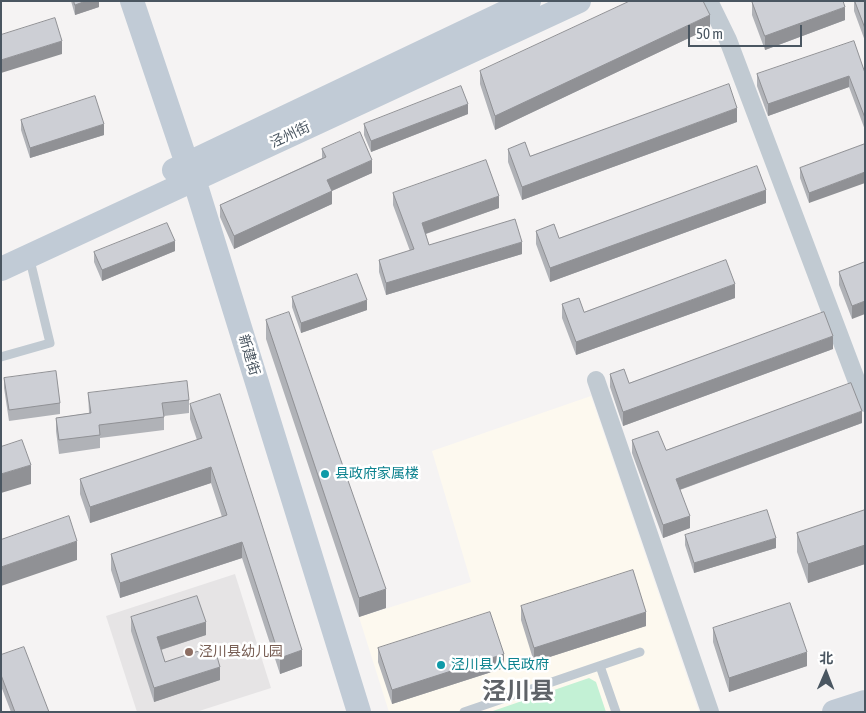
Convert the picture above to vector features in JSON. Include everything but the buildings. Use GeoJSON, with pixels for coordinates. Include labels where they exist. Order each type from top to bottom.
{"type":"FeatureCollection","features":[{"type":"Feature","properties":{"kind":"main road","name":"新建街"},"geometry":{"type":"LineString","coordinates":[[132,1],[191,171],[359,712]]}},
{"type":"Feature","properties":{"kind":"main road","name":"泾州街"},"geometry":{"type":"LineString","coordinates":[[1,269],[529,1]]}},
{"type":"Feature","properties":{"kind":"main road","name":"泾州街"},"geometry":{"type":"LineString","coordinates":[[1,251],[191,171],[579,1]]}},
{"type":"Feature","properties":{"kind":"main road"},"geometry":{"type":"LineString","coordinates":[[834,712],[865,702]]}},
{"type":"Feature","properties":{"kind":"street"},"geometry":{"type":"LineString","coordinates":[[709,1],[728,40],[865,403]]}},
{"type":"Feature","properties":{"kind":"street"},"geometry":{"type":"LineString","coordinates":[[596,380],[710,712]]}},
{"type":"Feature","properties":{"kind":"lane"},"geometry":{"type":"LineString","coordinates":[[1,357],[50,343],[29,256]]}},
{"type":"Feature","properties":{"kind":"lane"},"geometry":{"type":"LineString","coordinates":[[464,712],[640,652]]}},
{"type":"Feature","properties":{"kind":"lane"},"geometry":{"type":"LineString","coordinates":[[600,666],[616,712]]}},
{"type":"Feature","properties":{"kind":"shaded area"},"geometry":{"type":"Polygon","coordinates":[[[591,396],[699,712],[389,712],[359,617],[471,582],[432,451],[591,396]]]}},
{"type":"Feature","properties":{"kind":"shaded area","name":"泾川县幼儿园"},"geometry":{"type":"Polygon","coordinates":[[[235,574],[271,688],[196,712],[137,712],[106,616],[235,574]]]}},
{"type":"Feature","properties":{"kind":"green space"},"geometry":{"type":"Polygon","coordinates":[[[589,678],[596,682],[606,712],[490,712],[589,678]]]}},
{"type":"Feature","properties":{"kind":"place","name":"县政府家属楼"},"geometry":{"type":"Point","coordinates":[325,474]}},
{"type":"Feature","properties":{"kind":"place","name":"泾川县幼儿园"},"geometry":{"type":"Point","coordinates":[189,652]}},
{"type":"Feature","properties":{"kind":"place","name":"泾川县人民政府"},"geometry":{"type":"Point","coordinates":[441,665]}},
{"type":"Feature","properties":{"kind":"district","name":"泾川县"},"geometry":{"type":"Point","coordinates":[518,691]}}]}
